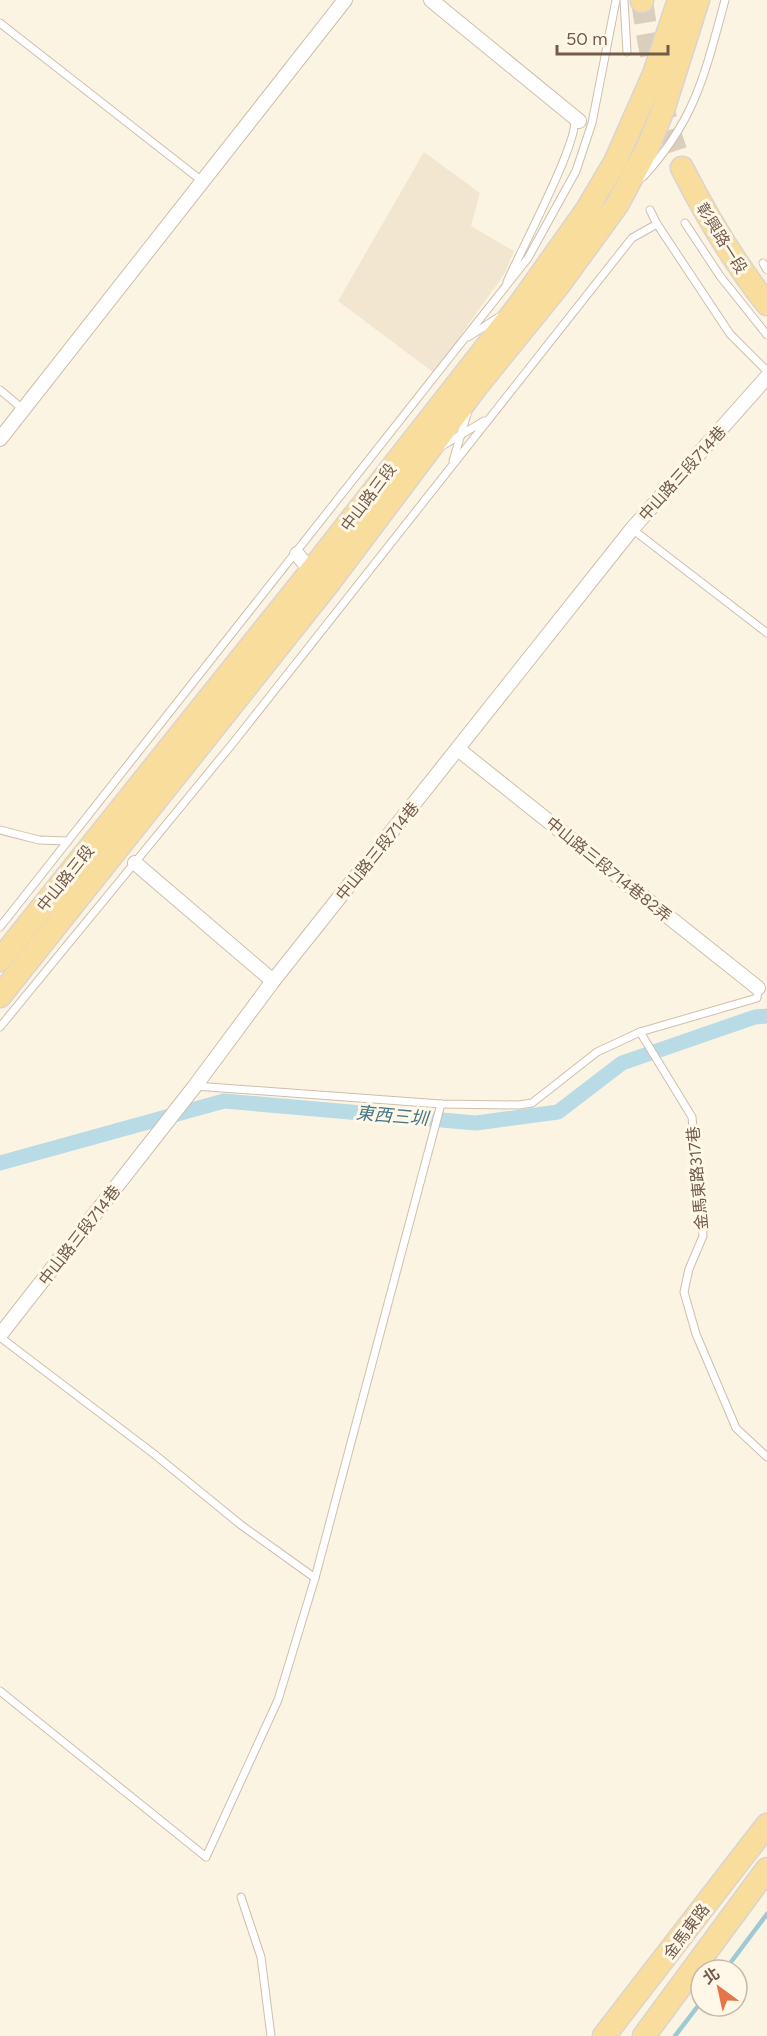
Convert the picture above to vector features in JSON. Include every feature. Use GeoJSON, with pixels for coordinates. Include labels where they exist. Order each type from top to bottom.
{"type":"FeatureCollection","features":[{"type":"Feature","properties":{"kind":"main road","name":"中山路三段"},"geometry":{"type":"LineString","coordinates":[[0,960],[304,563],[511,298],[586,211],[615,162],[654,74],[679,0]]}},
{"type":"Feature","properties":{"kind":"main road","name":"中山路三段"},"geometry":{"type":"LineString","coordinates":[[5,998],[328,584],[477,386],[558,286],[617,205],[648,147],[660,117],[683,54],[698,0]]}},
{"type":"Feature","properties":{"kind":"main road","name":"彰興路一段"},"geometry":{"type":"LineString","coordinates":[[682,168],[733,260],[767,304]]}},
{"type":"Feature","properties":{"kind":"main road","name":"金馬東路"},"geometry":{"type":"LineString","coordinates":[[604,2036],[767,1825]]}},
{"type":"Feature","properties":{"kind":"main road","name":"金馬東路"},"geometry":{"type":"LineString","coordinates":[[644,2036],[767,1869]]}},
{"type":"Feature","properties":{"kind":"street"},"geometry":{"type":"LineString","coordinates":[[0,439],[345,0]]}},
{"type":"Feature","properties":{"kind":"street"},"geometry":{"type":"LineString","coordinates":[[431,0],[575,116]]}},
{"type":"Feature","properties":{"kind":"street","name":"中山路三段714巷"},"geometry":{"type":"LineString","coordinates":[[0,1336],[195,1087],[273,981],[459,750],[632,529],[767,377]]}},
{"type":"Feature","properties":{"kind":"street","name":"中山路三段714巷82弄"},"geometry":{"type":"LineString","coordinates":[[459,750],[758,988]]}},
{"type":"Feature","properties":{"kind":"street"},"geometry":{"type":"LineString","coordinates":[[135,863],[273,981]]}},
{"type":"Feature","properties":{"kind":"lane","name":"中山路三段"},"geometry":{"type":"LineString","coordinates":[[0,927],[68,841],[304,563],[461,342],[511,298],[528,258],[576,171],[592,123],[616,0]]}},
{"type":"Feature","properties":{"kind":"lane"},"geometry":{"type":"LineString","coordinates":[[627,52],[636,0]]}},
{"type":"Feature","properties":{"kind":"lane"},"geometry":{"type":"LineString","coordinates":[[617,205],[665,153],[685,124],[704,78],[725,0]]}},
{"type":"Feature","properties":{"kind":"lane"},"geometry":{"type":"LineString","coordinates":[[0,23],[202,181]]}},
{"type":"Feature","properties":{"kind":"lane"},"geometry":{"type":"LineString","coordinates":[[461,342],[511,298],[568,153],[576,125],[575,116]]}},
{"type":"Feature","properties":{"kind":"lane"},"geometry":{"type":"LineString","coordinates":[[650,210],[730,334],[767,371]]}},
{"type":"Feature","properties":{"kind":"lane","name":"彰興路一段"},"geometry":{"type":"LineString","coordinates":[[685,223],[720,276],[767,335]]}},
{"type":"Feature","properties":{"kind":"lane"},"geometry":{"type":"LineString","coordinates":[[431,450],[459,438],[488,418],[632,238],[657,224]]}},
{"type":"Feature","properties":{"kind":"lane"},"geometry":{"type":"LineString","coordinates":[[452,466],[477,386]]}},
{"type":"Feature","properties":{"kind":"lane"},"geometry":{"type":"LineString","coordinates":[[0,390],[24,410]]}},
{"type":"Feature","properties":{"kind":"lane","name":"中山路三段"},"geometry":{"type":"LineString","coordinates":[[0,1027],[5,998],[135,863],[488,418]]}},
{"type":"Feature","properties":{"kind":"lane"},"geometry":{"type":"LineString","coordinates":[[632,529],[767,633]]}},
{"type":"Feature","properties":{"kind":"lane"},"geometry":{"type":"LineString","coordinates":[[0,830],[39,840],[68,841]]}},
{"type":"Feature","properties":{"kind":"lane"},"geometry":{"type":"LineString","coordinates":[[195,1087],[441,1104],[532,1103],[597,1052],[640,1032],[757,998],[758,988]]}},
{"type":"Feature","properties":{"kind":"lane","name":"金馬東路317巷"},"geometry":{"type":"LineString","coordinates":[[640,1032],[692,1117],[703,1236],[689,1269],[684,1292],[696,1334],[736,1428],[767,1457]]}},
{"type":"Feature","properties":{"kind":"lane"},"geometry":{"type":"LineString","coordinates":[[0,1690],[206,1857],[278,1700],[315,1578],[441,1104]]}},
{"type":"Feature","properties":{"kind":"lane","name":"中山路三段714巷"},"geometry":{"type":"LineString","coordinates":[[0,1336],[154,1454],[241,1525],[315,1578]]}},
{"type":"Feature","properties":{"kind":"lane"},"geometry":{"type":"LineString","coordinates":[[241,1897],[261,1957],[271,2036]]}},
{"type":"Feature","properties":{"kind":"shaded area"},"geometry":{"type":"Polygon","coordinates":[[[424,152],[480,193],[471,226],[514,251],[505,273],[434,373],[338,301],[424,152]]]}},
{"type":"Feature","properties":{"kind":"waterway","name":"東西三圳"},"geometry":{"type":"LineString","coordinates":[[0,1163],[224,1101],[476,1123],[558,1112],[622,1063],[755,1017],[767,1016]]}},
{"type":"Feature","properties":{"kind":"waterway"},"geometry":{"type":"LineString","coordinates":[[734,1958],[767,1914]]}},
{"type":"Feature","properties":{"kind":"waterway"},"geometry":{"type":"LineString","coordinates":[[675,2036],[689,2018]]}},
{"type":"Feature","properties":{"kind":"tunnel"},"geometry":{"type":"LineString","coordinates":[[642,1],[658,86],[682,168]]}}]}
